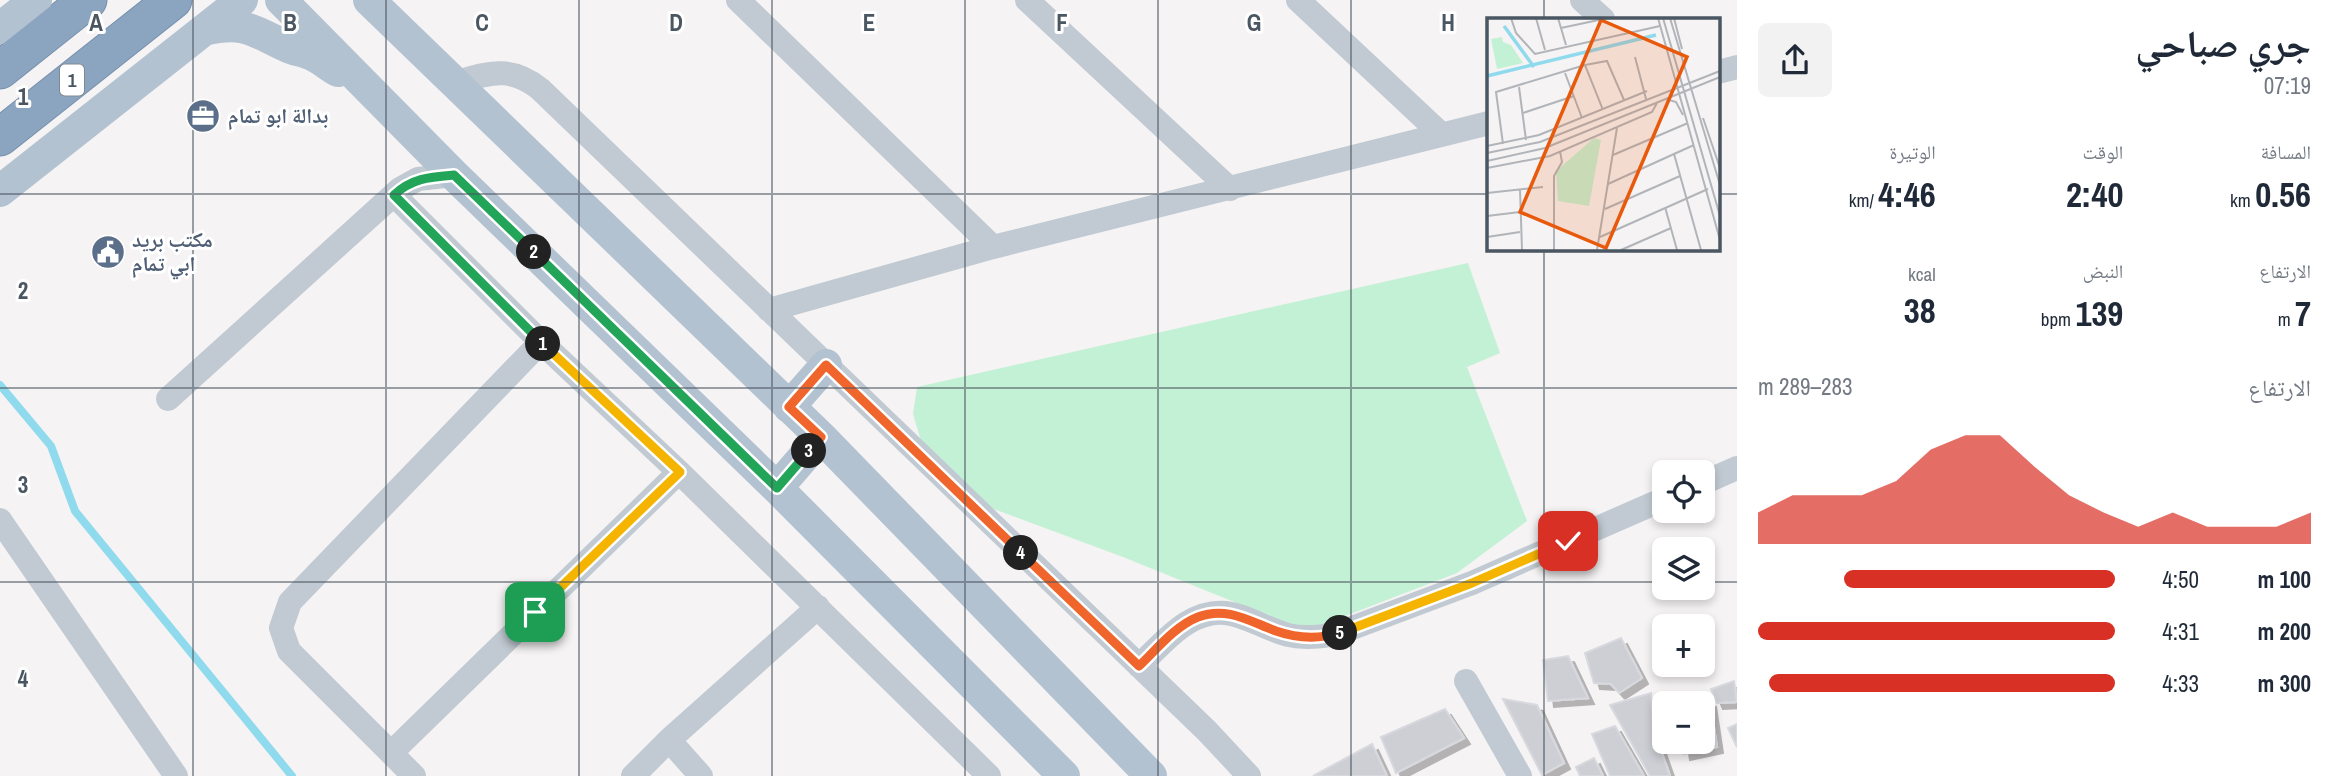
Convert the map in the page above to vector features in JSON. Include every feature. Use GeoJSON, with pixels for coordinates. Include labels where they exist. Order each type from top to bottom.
{"type":"FeatureCollection","features":[{"type":"Feature","properties":{"kind":"highway"},"geometry":{"type":"LineString","coordinates":[[0,69],[88,0]]}},
{"type":"Feature","properties":{"kind":"highway","name":"1"},"geometry":{"type":"LineString","coordinates":[[0,136],[173,0]]}},
{"type":"Feature","properties":{"kind":"main road"},"geometry":{"type":"LineString","coordinates":[[0,27],[36,0]]}},
{"type":"Feature","properties":{"kind":"main road"},"geometry":{"type":"LineString","coordinates":[[0,191],[242,0]]}},
{"type":"Feature","properties":{"kind":"main road"},"geometry":{"type":"LineString","coordinates":[[281,0],[454,175],[777,488],[1064,776]]}},
{"type":"Feature","properties":{"kind":"main road"},"geometry":{"type":"LineString","coordinates":[[380,7],[453,83],[821,437],[1151,776]]}},
{"type":"Feature","properties":{"kind":"main road"},"geometry":{"type":"LineString","coordinates":[[204,30],[233,26],[261,32],[285,46],[310,54],[372,92]]}},
{"type":"Feature","properties":{"kind":"main road"},"geometry":{"type":"LineString","coordinates":[[789,407],[826,365]]}},
{"type":"Feature","properties":{"kind":"main road"},"geometry":{"type":"LineString","coordinates":[[777,488],[821,437]]}},
{"type":"Feature","properties":{"kind":"street"},"geometry":{"type":"LineString","coordinates":[[738,0],[993,247]]}},
{"type":"Feature","properties":{"kind":"street"},"geometry":{"type":"LineString","coordinates":[[1027,0],[1230,189]]}},
{"type":"Feature","properties":{"kind":"street"},"geometry":{"type":"LineString","coordinates":[[1298,0],[1441,134]]}},
{"type":"Feature","properties":{"kind":"street"},"geometry":{"type":"LineString","coordinates":[[1581,0],[1602,18]]}},
{"type":"Feature","properties":{"kind":"street"},"geometry":{"type":"LineString","coordinates":[[1720,71],[1737,67]]}},
{"type":"Feature","properties":{"kind":"street"},"geometry":{"type":"LineString","coordinates":[[453,83],[500,72],[515,74],[528,80],[1207,731],[1249,776]]}},
{"type":"Feature","properties":{"kind":"street"},"geometry":{"type":"LineString","coordinates":[[769,310],[993,247],[1487,123]]}},
{"type":"Feature","properties":{"kind":"street"},"geometry":{"type":"LineString","coordinates":[[168,399],[409,183],[418,179],[454,175]]}},
{"type":"Feature","properties":{"kind":"street"},"geometry":{"type":"LineString","coordinates":[[394,195],[541,342],[680,472],[989,776]]}},
{"type":"Feature","properties":{"kind":"street"},"geometry":{"type":"LineString","coordinates":[[414,776],[289,651],[281,628],[290,602],[541,342]]}},
{"type":"Feature","properties":{"kind":"street"},"geometry":{"type":"LineString","coordinates":[[1715,478],[1737,468]]}},
{"type":"Feature","properties":{"kind":"street"},"geometry":{"type":"LineString","coordinates":[[391,753],[680,472]]}},
{"type":"Feature","properties":{"kind":"street"},"geometry":{"type":"LineString","coordinates":[[1139,666],[1186,624],[1210,614],[1237,614],[1290,635],[1321,637],[1336,634],[1472,583],[1652,504]]}},
{"type":"Feature","properties":{"kind":"street"},"geometry":{"type":"LineString","coordinates":[[0,520],[176,776]]}},
{"type":"Feature","properties":{"kind":"street"},"geometry":{"type":"LineString","coordinates":[[633,776],[669,740],[818,607]]}},
{"type":"Feature","properties":{"kind":"street"},"geometry":{"type":"LineString","coordinates":[[1466,681],[1520,776]]}},
{"type":"Feature","properties":{"kind":"street"},"geometry":{"type":"LineString","coordinates":[[669,740],[701,776]]}},
{"type":"Feature","properties":{"kind":"green space"},"geometry":{"type":"Polygon","coordinates":[[[1468,263],[1500,353],[1467,367],[1527,521],[1457,573],[1306,631],[1123,557],[991,508],[924,451],[913,414],[917,387],[1468,263]]]}},
{"type":"Feature","properties":{"kind":"building"},"geometry":{"type":"Polygon","coordinates":[[[1621,638],[1642,678],[1619,693],[1611,684],[1594,683],[1585,653],[1621,638]]]}},
{"type":"Feature","properties":{"kind":"building"},"geometry":{"type":"Polygon","coordinates":[[[1568,656],[1588,698],[1548,701],[1543,660],[1568,656]]]}},
{"type":"Feature","properties":{"kind":"building"},"geometry":{"type":"Polygon","coordinates":[[[1734,681],[1737,702],[1717,703],[1715,691],[1711,689],[1734,681]]]}},
{"type":"Feature","properties":{"kind":"building"},"geometry":{"type":"Polygon","coordinates":[[[1651,693],[1652,754],[1662,754],[1670,776],[1650,776],[1610,705],[1651,693]]]}},
{"type":"Feature","properties":{"kind":"building"},"geometry":{"type":"Polygon","coordinates":[[[1503,699],[1537,705],[1564,763],[1542,775],[1503,699]]]}},
{"type":"Feature","properties":{"kind":"building"},"geometry":{"type":"Polygon","coordinates":[[[1445,709],[1464,738],[1396,773],[1381,737],[1445,709]]]}},
{"type":"Feature","properties":{"kind":"building"},"geometry":{"type":"Polygon","coordinates":[[[1737,724],[1737,747],[1728,728],[1737,724]]]}},
{"type":"Feature","properties":{"kind":"building"},"geometry":{"type":"Polygon","coordinates":[[[1615,726],[1644,776],[1610,776],[1592,734],[1615,726]]]}},
{"type":"Feature","properties":{"kind":"building"},"geometry":{"type":"Polygon","coordinates":[[[1372,744],[1387,776],[1313,776],[1372,744]]]}},
{"type":"Feature","properties":{"kind":"building"},"geometry":{"type":"Polygon","coordinates":[[[1594,758],[1603,776],[1580,776],[1576,767],[1594,758]]]}},
{"type":"Feature","properties":{"kind":"waterway"},"geometry":{"type":"LineString","coordinates":[[0,385],[51,446],[75,511],[292,776]]}},
{"type":"Feature","properties":{"kind":"place","name":"بدالة ابو تمام"},"geometry":{"type":"Point","coordinates":[203,116]}},
{"type":"Feature","properties":{"kind":"place","name":"مكتب بريد ابي تمام"},"geometry":{"type":"Point","coordinates":[108,252]}},
{"type":"Feature","properties":{"kind":"route"},"geometry":{"type":"LineString","coordinates":[[535,612],[680,472],[541,342],[394,195],[418,179],[454,175],[777,488],[821,437],[789,407],[826,365],[1139,666],[1175,632],[1198,617],[1237,614],[1290,635],[1321,637],[1336,634],[1472,583],[1568,541]]}}]}
